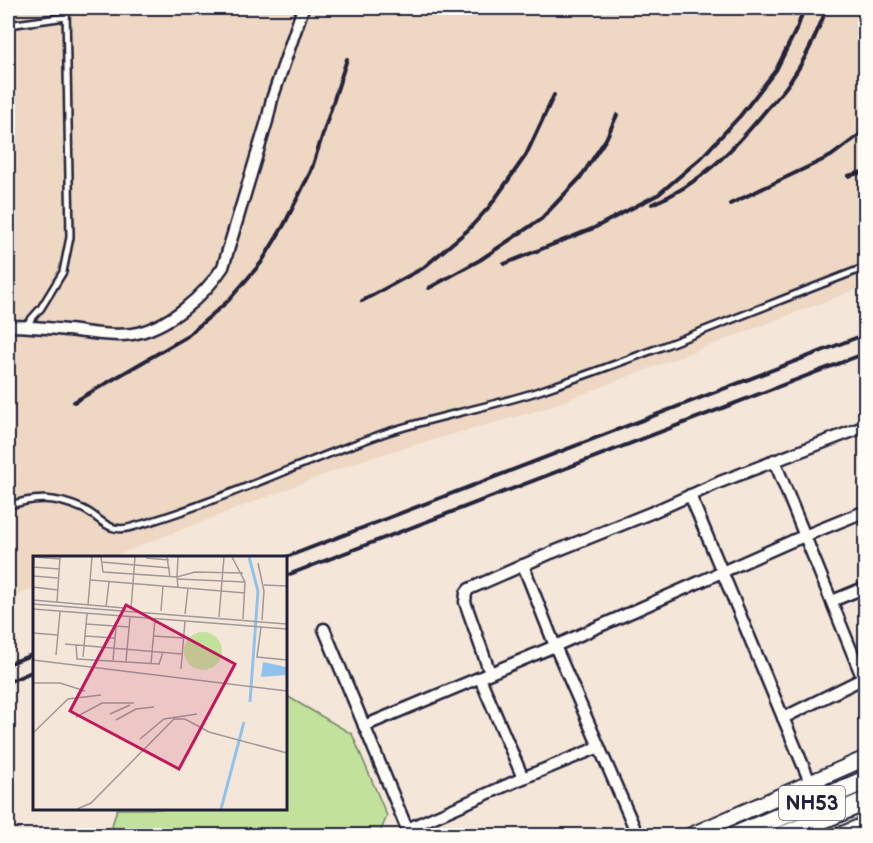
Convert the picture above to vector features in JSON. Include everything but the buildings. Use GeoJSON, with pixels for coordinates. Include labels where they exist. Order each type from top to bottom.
{"type":"FeatureCollection","features":[{"type":"Feature","properties":{"kind":"highway","name":"NH53"},"geometry":{"type":"LineString","coordinates":[[735,836],[866,780]]}},
{"type":"Feature","properties":{"kind":"highway","name":"NH53"},"geometry":{"type":"LineString","coordinates":[[782,836],[866,801]]}},
{"type":"Feature","properties":{"kind":"street"},"geometry":{"type":"LineString","coordinates":[[8,326],[99,334],[132,334],[180,312],[212,284],[223,267],[272,99],[303,8]]}},
{"type":"Feature","properties":{"kind":"street"},"geometry":{"type":"LineString","coordinates":[[523,778],[485,676],[465,602],[466,593],[475,586],[523,565],[690,495],[774,460],[866,426]]}},
{"type":"Feature","properties":{"kind":"street"},"geometry":{"type":"LineString","coordinates":[[774,460],[864,678],[783,718]]}},
{"type":"Feature","properties":{"kind":"street"},"geometry":{"type":"LineString","coordinates":[[690,495],[810,782]]}},
{"type":"Feature","properties":{"kind":"street"},"geometry":{"type":"LineString","coordinates":[[364,726],[866,511]]}},
{"type":"Feature","properties":{"kind":"street"},"geometry":{"type":"LineString","coordinates":[[523,565],[555,646],[638,836]]}},
{"type":"Feature","properties":{"kind":"street"},"geometry":{"type":"LineString","coordinates":[[832,601],[866,587]]}},
{"type":"Feature","properties":{"kind":"street"},"geometry":{"type":"LineString","coordinates":[[324,629],[409,832],[523,778],[599,747]]}},
{"type":"Feature","properties":{"kind":"street"},"geometry":{"type":"LineString","coordinates":[[689,836],[866,758]]}},
{"type":"Feature","properties":{"kind":"street"},"geometry":{"type":"LineString","coordinates":[[838,836],[866,824]]}},
{"type":"Feature","properties":{"kind":"lane"},"geometry":{"type":"LineString","coordinates":[[25,326],[41,308],[63,272],[70,237],[66,8]]}},
{"type":"Feature","properties":{"kind":"lane"},"geometry":{"type":"LineString","coordinates":[[8,26],[66,17]]}},
{"type":"Feature","properties":{"kind":"lane"},"geometry":{"type":"LineString","coordinates":[[8,506],[27,499],[51,500],[83,509],[108,527],[129,528],[387,433],[470,411],[580,377],[866,267]]}},
{"type":"Feature","properties":{"kind":"shaded area"},"geometry":{"type":"Polygon","coordinates":[[[8,8],[865,8],[865,286],[546,408],[365,459],[113,556],[33,556],[33,588],[8,599],[8,8]]]}},
{"type":"Feature","properties":{"kind":"green space"},"geometry":{"type":"Polygon","coordinates":[[[286,696],[352,734],[387,816],[379,835],[116,835],[112,826],[117,810],[286,810],[286,696]]]}},
{"type":"Feature","properties":{"kind":"railway"},"geometry":{"type":"LineString","coordinates":[[504,264],[594,228],[659,194],[701,158],[740,116],[776,70],[798,26],[804,8]]}},
{"type":"Feature","properties":{"kind":"railway"},"geometry":{"type":"LineString","coordinates":[[652,204],[686,187],[716,164],[742,138],[781,94],[798,69],[827,8]]}},
{"type":"Feature","properties":{"kind":"railway"},"geometry":{"type":"LineString","coordinates":[[74,402],[186,337],[228,301],[261,263],[284,225],[311,171],[347,59]]}},
{"type":"Feature","properties":{"kind":"railway"},"geometry":{"type":"LineString","coordinates":[[362,301],[423,268],[468,230],[490,206],[526,155],[554,95]]}},
{"type":"Feature","properties":{"kind":"railway"},"geometry":{"type":"LineString","coordinates":[[429,288],[480,260],[541,219],[580,178],[606,139],[617,115]]}},
{"type":"Feature","properties":{"kind":"railway"},"geometry":{"type":"LineString","coordinates":[[730,204],[831,156],[866,130]]}},
{"type":"Feature","properties":{"kind":"railway"},"geometry":{"type":"LineString","coordinates":[[848,176],[866,171]]}},
{"type":"Feature","properties":{"kind":"railway"},"geometry":{"type":"LineString","coordinates":[[286,557],[866,334]]}},
{"type":"Feature","properties":{"kind":"railway"},"geometry":{"type":"LineString","coordinates":[[286,576],[866,353]]}},
{"type":"Feature","properties":{"kind":"railway"},"geometry":{"type":"LineString","coordinates":[[8,664],[33,654]]}},
{"type":"Feature","properties":{"kind":"railway"},"geometry":{"type":"LineString","coordinates":[[8,682],[33,671]]}}]}
